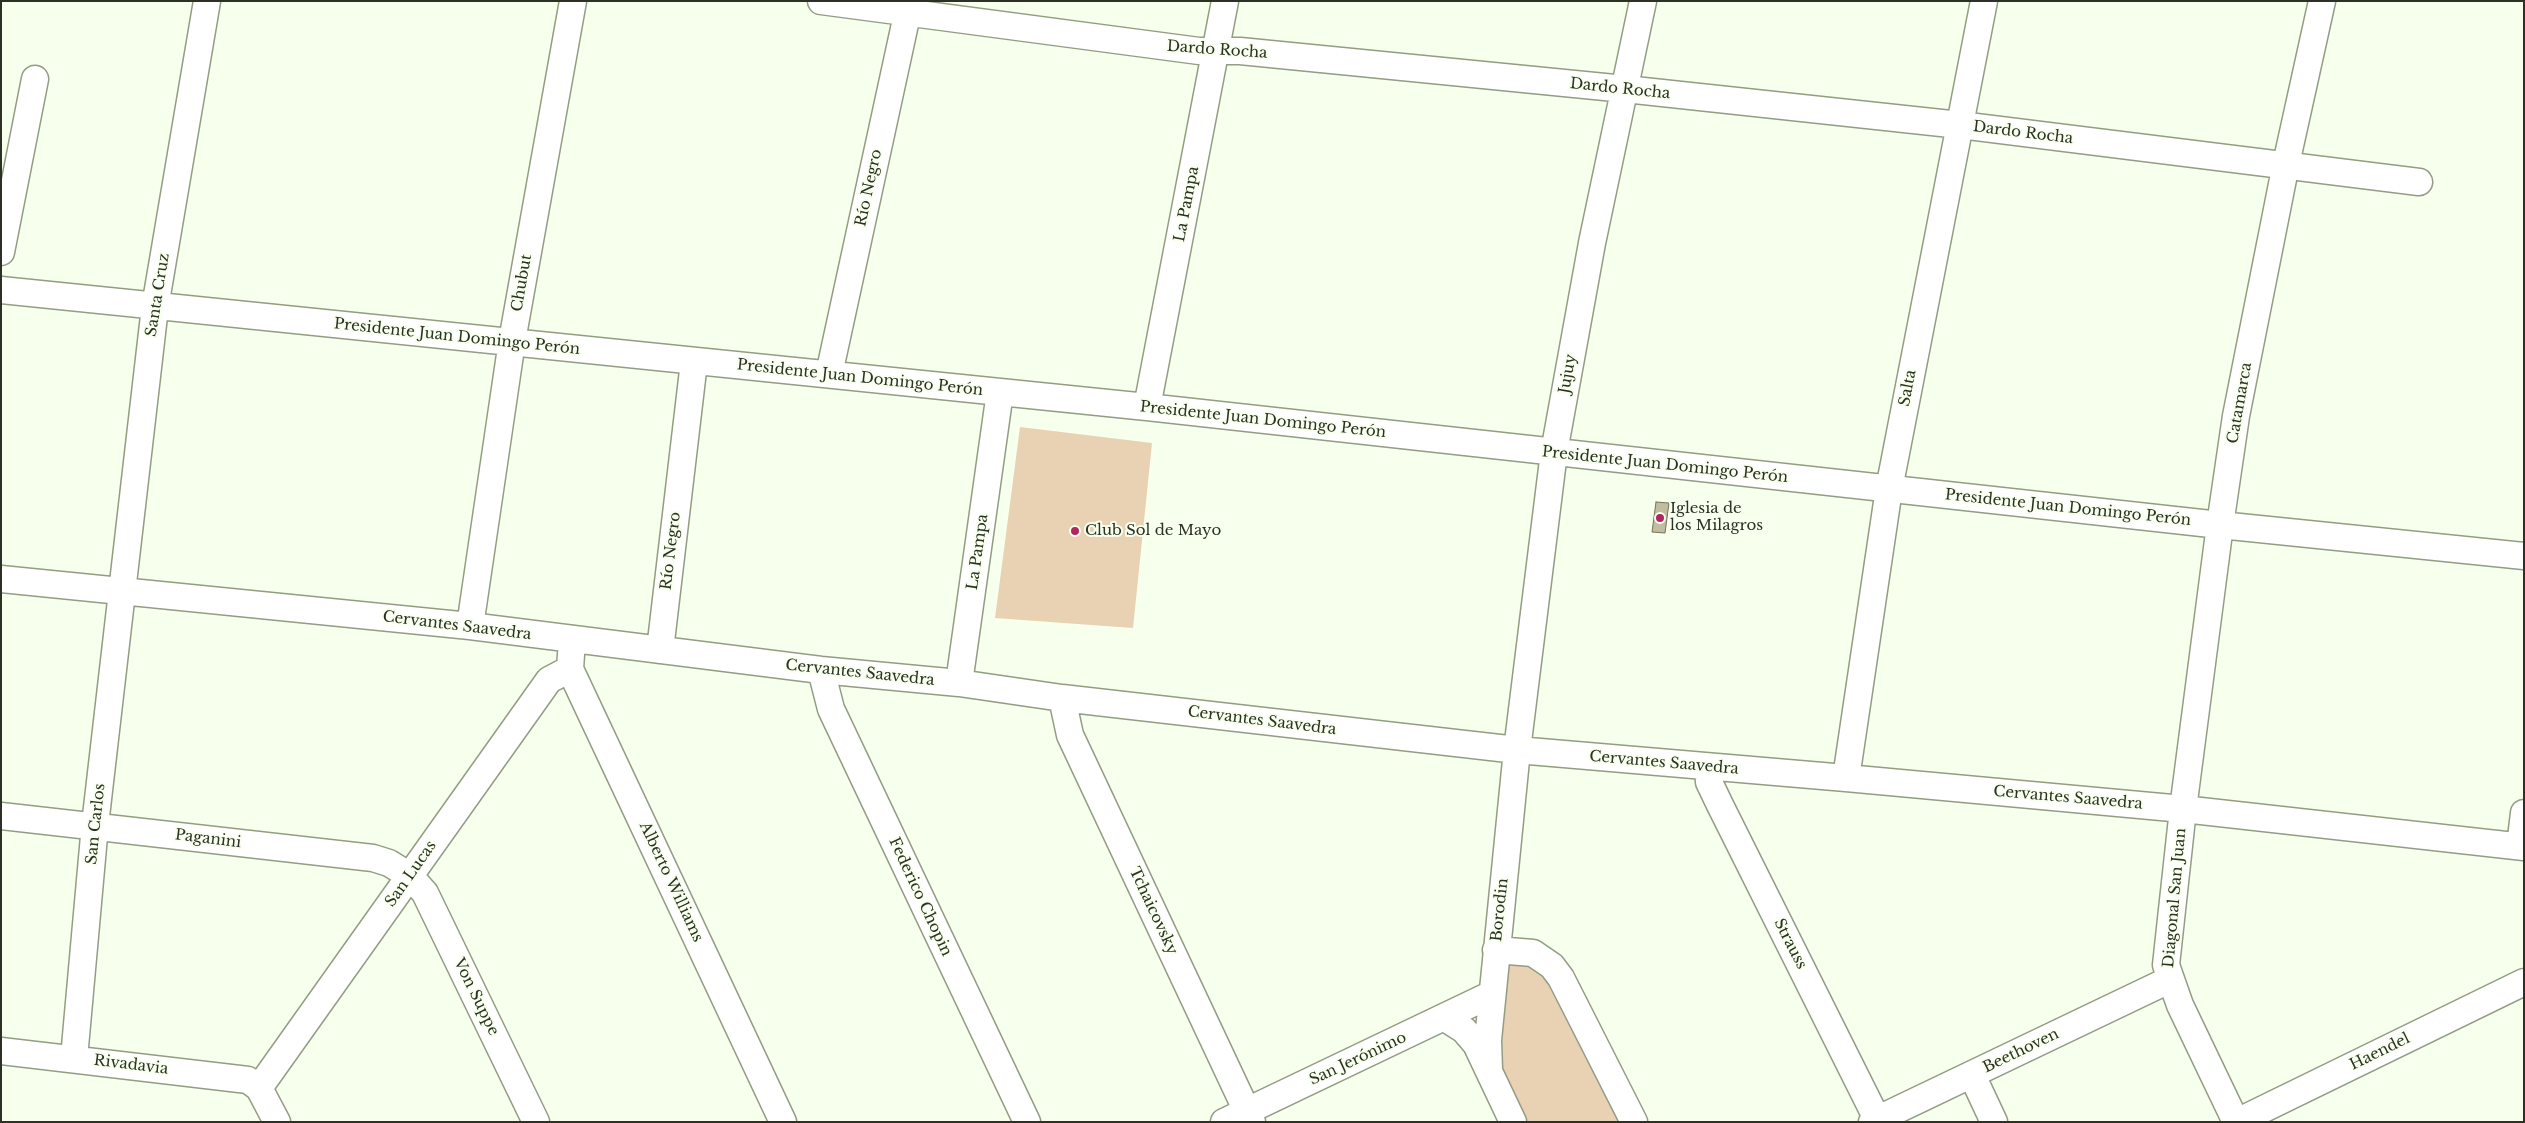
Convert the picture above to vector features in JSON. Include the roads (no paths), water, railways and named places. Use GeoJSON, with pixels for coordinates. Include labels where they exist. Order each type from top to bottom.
{"type":"FeatureCollection","features":[{"type":"Feature","properties":{"kind":"street","name":"Santa Cruz"},"geometry":{"type":"LineString","coordinates":[[122,591],[155,307],[207,1]]}},
{"type":"Feature","properties":{"kind":"street","name":"Chubut"},"geometry":{"type":"LineString","coordinates":[[470,626],[512,341],[573,1]]}},
{"type":"Feature","properties":{"kind":"street","name":"Dardo Rocha"},"geometry":{"type":"LineString","coordinates":[[821,1],[909,7],[1199,52],[1240,51],[1625,89],[1960,125],[2419,182]]}},
{"type":"Feature","properties":{"kind":"street","name":"La Pampa"},"geometry":{"type":"LineString","coordinates":[[1147,407],[1217,51],[1225,1]]}},
{"type":"Feature","properties":{"kind":"street","name":"Jujuy"},"geometry":{"type":"LineString","coordinates":[[1517,750],[1554,452],[1592,243],[1643,1]]}},
{"type":"Feature","properties":{"kind":"street","name":"Salta"},"geometry":{"type":"LineString","coordinates":[[1846,778],[1888,489],[1984,1]]}},
{"type":"Feature","properties":{"kind":"street","name":"Catamarca"},"geometry":{"type":"LineString","coordinates":[[2183,809],[2236,416],[2286,164],[2322,1]]}},
{"type":"Feature","properties":{"kind":"street","name":"Río Negro"},"geometry":{"type":"LineString","coordinates":[[829,374],[909,7]]}},
{"type":"Feature","properties":{"kind":"street"},"geometry":{"type":"LineString","coordinates":[[1,252],[36,80]]}},
{"type":"Feature","properties":{"kind":"street","name":"Presidente Juan Domingo Perón"},"geometry":{"type":"LineString","coordinates":[[1,290],[1147,407],[2220,525],[2524,556]]}},
{"type":"Feature","properties":{"kind":"street","name":"Río Negro"},"geometry":{"type":"LineString","coordinates":[[660,650],[694,362]]}},
{"type":"Feature","properties":{"kind":"street","name":"La Pampa"},"geometry":{"type":"LineString","coordinates":[[959,683],[1000,392]]}},
{"type":"Feature","properties":{"kind":"street","name":"Cervantes Saavedra"},"geometry":{"type":"LineString","coordinates":[[1,578],[470,626],[821,670],[959,683],[1062,698],[1517,750],[2183,809],[2522,847]]}},
{"type":"Feature","properties":{"kind":"street","name":"San Carlos"},"geometry":{"type":"LineString","coordinates":[[74,1058],[95,826],[122,591]]}},
{"type":"Feature","properties":{"kind":"street","name":"Alberto Williams"},"geometry":{"type":"LineString","coordinates":[[572,640],[570,669],[783,1122]]}},
{"type":"Feature","properties":{"kind":"street","name":"San Lucas"},"geometry":{"type":"LineString","coordinates":[[259,1088],[549,680],[570,669]]}},
{"type":"Feature","properties":{"kind":"street","name":"Federico Chopin"},"geometry":{"type":"LineString","coordinates":[[821,670],[831,709],[1027,1122]]}},
{"type":"Feature","properties":{"kind":"street","name":"Tchaicovsky"},"geometry":{"type":"LineString","coordinates":[[1062,698],[1070,735],[1241,1118]]}},
{"type":"Feature","properties":{"kind":"street","name":"Borodin"},"geometry":{"type":"LineString","coordinates":[[1489,1070],[1488,1040],[1492,994],[1517,750]]}},
{"type":"Feature","properties":{"kind":"street","name":"Strauss"},"geometry":{"type":"LineString","coordinates":[[1708,767],[1710,782],[1716,796],[1875,1121]]}},
{"type":"Feature","properties":{"kind":"street","name":"Diagonal San Juan"},"geometry":{"type":"LineString","coordinates":[[2183,809],[2166,966],[2169,980],[2236,1122]]}},
{"type":"Feature","properties":{"kind":"street"},"geometry":{"type":"LineString","coordinates":[[2522,847],[2524,813]]}},
{"type":"Feature","properties":{"kind":"street","name":"Paganini"},"geometry":{"type":"LineString","coordinates":[[1,816],[373,858],[389,863],[410,876]]}},
{"type":"Feature","properties":{"kind":"street","name":"Von Suppe"},"geometry":{"type":"LineString","coordinates":[[410,876],[425,894],[536,1122]]}},
{"type":"Feature","properties":{"kind":"street"},"geometry":{"type":"LineString","coordinates":[[1496,950],[1533,953],[1552,966],[1561,978],[1634,1122]]}},
{"type":"Feature","properties":{"kind":"street","name":"Beethoven"},"geometry":{"type":"LineString","coordinates":[[1875,1121],[2169,980]]}},
{"type":"Feature","properties":{"kind":"street","name":"Haendel"},"geometry":{"type":"LineString","coordinates":[[2236,1122],[2524,982]]}},
{"type":"Feature","properties":{"kind":"street","name":"San Jerónimo"},"geometry":{"type":"LineString","coordinates":[[1241,1118],[1492,994]]}},
{"type":"Feature","properties":{"kind":"street"},"geometry":{"type":"LineString","coordinates":[[1445,1018],[1464,1030],[1476,1044],[1513,1122]]}},
{"type":"Feature","properties":{"kind":"street","name":"Rivadavia"},"geometry":{"type":"LineString","coordinates":[[1,1051],[74,1058],[248,1080],[259,1088]]}},
{"type":"Feature","properties":{"kind":"street"},"geometry":{"type":"LineString","coordinates":[[1972,1074],[1994,1122]]}},
{"type":"Feature","properties":{"kind":"street"},"geometry":{"type":"LineString","coordinates":[[259,1088],[276,1122]]}},
{"type":"Feature","properties":{"kind":"place","name":"Iglesia de los Milagros"},"geometry":{"type":"Point","coordinates":[1660,518]}},
{"type":"Feature","properties":{"kind":"place","name":"Club Sol de Mayo"},"geometry":{"type":"Point","coordinates":[1075,531]}}]}
